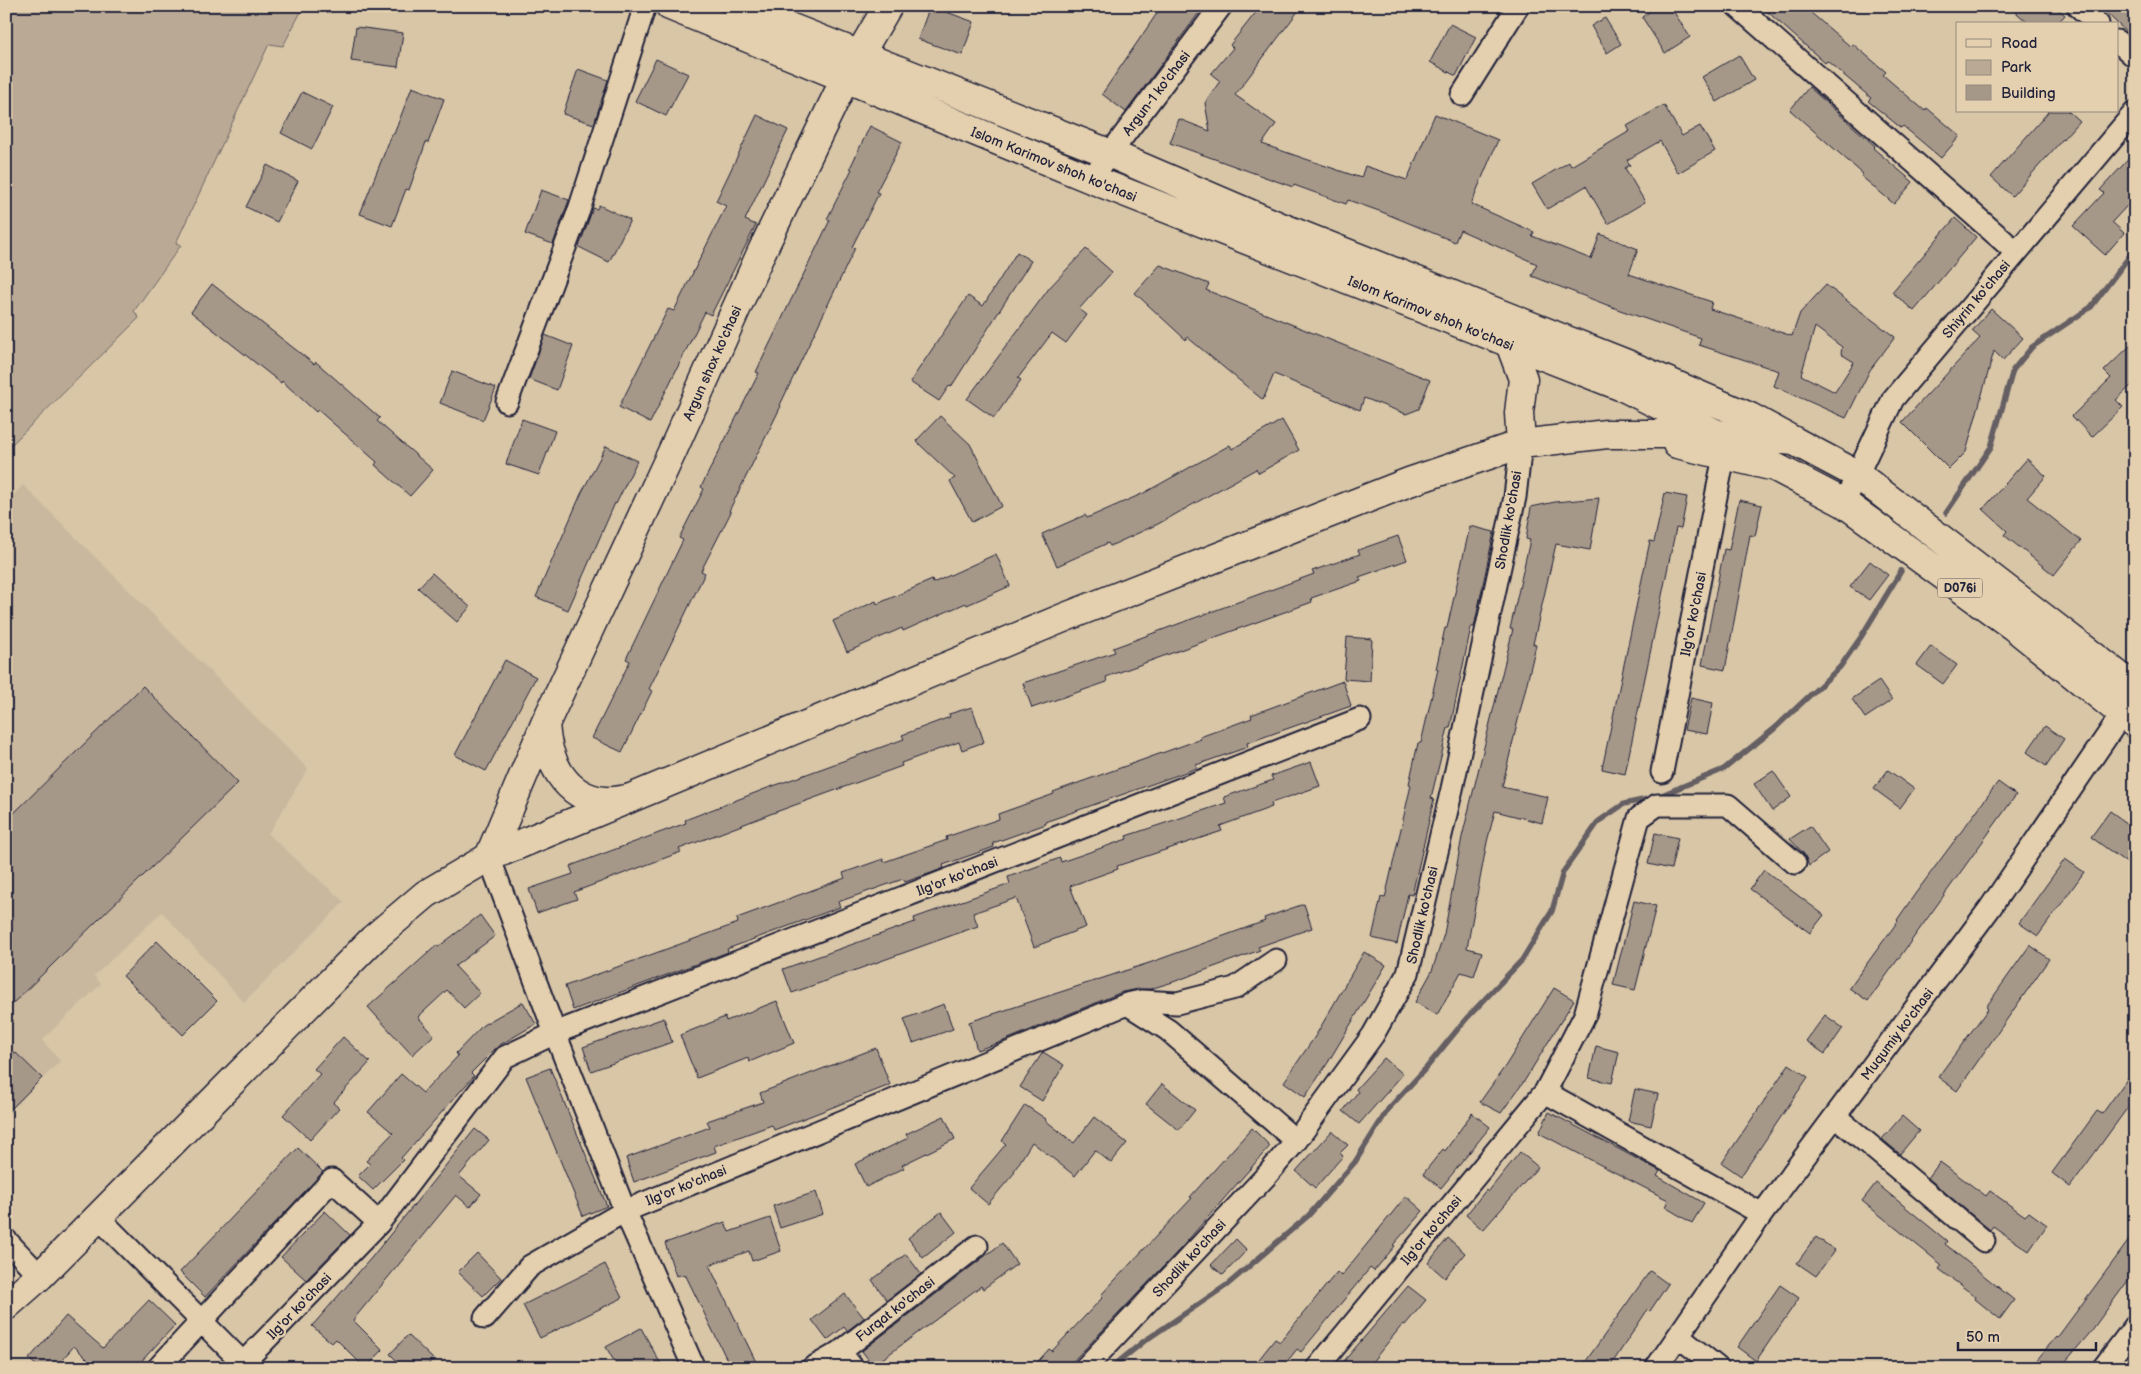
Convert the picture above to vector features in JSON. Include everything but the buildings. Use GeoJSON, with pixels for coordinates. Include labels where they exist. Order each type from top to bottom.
{"type":"FeatureCollection","features":[{"type":"Feature","properties":{"kind":"main road","name":"Islom Karimov shoh ko'chasi"},"geometry":{"type":"LineString","coordinates":[[670,6],[1091,178],[1625,388],[1720,445]]}},
{"type":"Feature","properties":{"kind":"main road","name":"Islom Karimov shoh ko'chasi"},"geometry":{"type":"LineString","coordinates":[[736,6],[1111,154],[1281,227],[1627,364],[1750,417],[1858,475],[2135,688]]}},
{"type":"Feature","properties":{"kind":"main road","name":"Argun shox ko'chasi"},"geometry":{"type":"LineString","coordinates":[[490,858],[545,724],[672,452],[762,251],[845,79],[888,6]]}},
{"type":"Feature","properties":{"kind":"main road"},"geometry":{"type":"LineString","coordinates":[[1510,344],[1523,379],[1520,413],[1521,444]]}},
{"type":"Feature","properties":{"kind":"main road"},"geometry":{"type":"LineString","coordinates":[[6,1306],[40,1276],[373,939],[426,894],[490,858],[1063,618],[1409,482],[1521,444],[1607,434],[1637,433],[1720,445],[1794,441]]}},
{"type":"Feature","properties":{"kind":"main road","name":"D076i"},"geometry":{"type":"LineString","coordinates":[[1720,445],[1775,466],[1844,503],[2130,712]]}},
{"type":"Feature","properties":{"kind":"main road"},"geometry":{"type":"LineString","coordinates":[[545,724],[549,755],[555,769],[569,785],[585,797],[605,801],[628,799]]}},
{"type":"Feature","properties":{"kind":"main road"},"geometry":{"type":"LineString","coordinates":[[6,1319],[40,1276]]}},
{"type":"Feature","properties":{"kind":"street"},"geometry":{"type":"LineString","coordinates":[[506,402],[579,210],[645,6]]}},
{"type":"Feature","properties":{"kind":"street","name":"Argun-1 ko'chasi"},"geometry":{"type":"LineString","coordinates":[[1091,178],[1221,6]]}},
{"type":"Feature","properties":{"kind":"street"},"geometry":{"type":"LineString","coordinates":[[1462,95],[1518,6]]}},
{"type":"Feature","properties":{"kind":"street"},"geometry":{"type":"LineString","coordinates":[[1737,6],[2016,252]]}},
{"type":"Feature","properties":{"kind":"street"},"geometry":{"type":"LineString","coordinates":[[2078,6],[2096,22]]}},
{"type":"Feature","properties":{"kind":"street"},"geometry":{"type":"LineString","coordinates":[[2118,43],[2135,57]]}},
{"type":"Feature","properties":{"kind":"street","name":"Shiyrin ko'chasi"},"geometry":{"type":"LineString","coordinates":[[1844,503],[1893,399],[2135,112]]}},
{"type":"Feature","properties":{"kind":"street","name":"Shodlik ko'chasi"},"geometry":{"type":"LineString","coordinates":[[1084,1368],[1267,1176],[1296,1141],[1373,1035],[1408,972],[1452,789],[1513,507],[1521,444]]}},
{"type":"Feature","properties":{"kind":"street","name":"Ilg'or ko'chasi"},"geometry":{"type":"LineString","coordinates":[[1662,772],[1720,445]]}},
{"type":"Feature","properties":{"kind":"street","name":"Muqumiy ko'chasi"},"geometry":{"type":"LineString","coordinates":[[1656,1368],[1762,1214],[1990,908],[2130,712]]}},
{"type":"Feature","properties":{"kind":"street","name":"Ilg'or ko'chasi"},"geometry":{"type":"LineString","coordinates":[[98,1217],[245,1366],[379,1224],[505,1057],[555,1034],[1360,719]]}},
{"type":"Feature","properties":{"kind":"street","name":"Ilg'or ko'chasi"},"geometry":{"type":"LineString","coordinates":[[1317,1368],[1546,1092],[1585,1015],[1639,818],[1657,805],[1728,805],[1795,863]]}},
{"type":"Feature","properties":{"kind":"street"},"geometry":{"type":"LineString","coordinates":[[490,858],[555,1034],[625,1210],[694,1368]]}},
{"type":"Feature","properties":{"kind":"street","name":"Ilg'or ko'chasi"},"geometry":{"type":"LineString","coordinates":[[485,1318],[530,1266],[625,1210],[1127,1004],[1141,1001],[1177,1003],[1236,988],[1276,960]]}},
{"type":"Feature","properties":{"kind":"street"},"geometry":{"type":"LineString","coordinates":[[1127,1004],[1168,1030],[1296,1141]]}},
{"type":"Feature","properties":{"kind":"street"},"geometry":{"type":"LineString","coordinates":[[1546,1092],[1762,1214]]}},
{"type":"Feature","properties":{"kind":"street"},"geometry":{"type":"LineString","coordinates":[[1835,1116],[1984,1241]]}},
{"type":"Feature","properties":{"kind":"street"},"geometry":{"type":"LineString","coordinates":[[158,1368],[332,1180],[379,1224]]}},
{"type":"Feature","properties":{"kind":"street"},"geometry":{"type":"LineString","coordinates":[[6,1240],[40,1276]]}},
{"type":"Feature","properties":{"kind":"street","name":"Furqat ko'chasi"},"geometry":{"type":"LineString","coordinates":[[812,1368],[846,1360],[977,1246]]}},
{"type":"Feature","properties":{"kind":"street"},"geometry":{"type":"LineString","coordinates":[[2103,1368],[2135,1326]]}},
{"type":"Feature","properties":{"kind":"street"},"geometry":{"type":"LineString","coordinates":[[1678,1336],[1718,1368]]}},
{"type":"Feature","properties":{"kind":"shaded area"},"geometry":{"type":"Polygon","coordinates":[[[23,485],[308,769],[268,834],[344,902],[244,1002],[162,912],[94,976],[101,984],[42,1040],[60,1061],[6,1116],[6,503],[23,485]]]}},
{"type":"Feature","properties":{"kind":"green space"},"geometry":{"type":"Polygon","coordinates":[[[6,6],[304,6],[283,46],[269,44],[176,243],[181,245],[134,311],[139,318],[6,450],[6,6]]]}},
{"type":"Feature","properties":{"kind":"waterway"},"geometry":{"type":"LineString","coordinates":[[1946,513],[1991,447],[2013,370],[2032,347],[2091,307],[2135,249]]}},
{"type":"Feature","properties":{"kind":"waterway"},"geometry":{"type":"LineString","coordinates":[[1111,1368],[1143,1342],[1227,1285],[1308,1216],[1355,1162],[1389,1108],[1427,1067],[1466,1019],[1522,960],[1552,911],[1563,872],[1599,821],[1624,804],[1657,797],[1724,769],[1774,729],[1840,667],[1861,637],[1901,571]]}}]}
